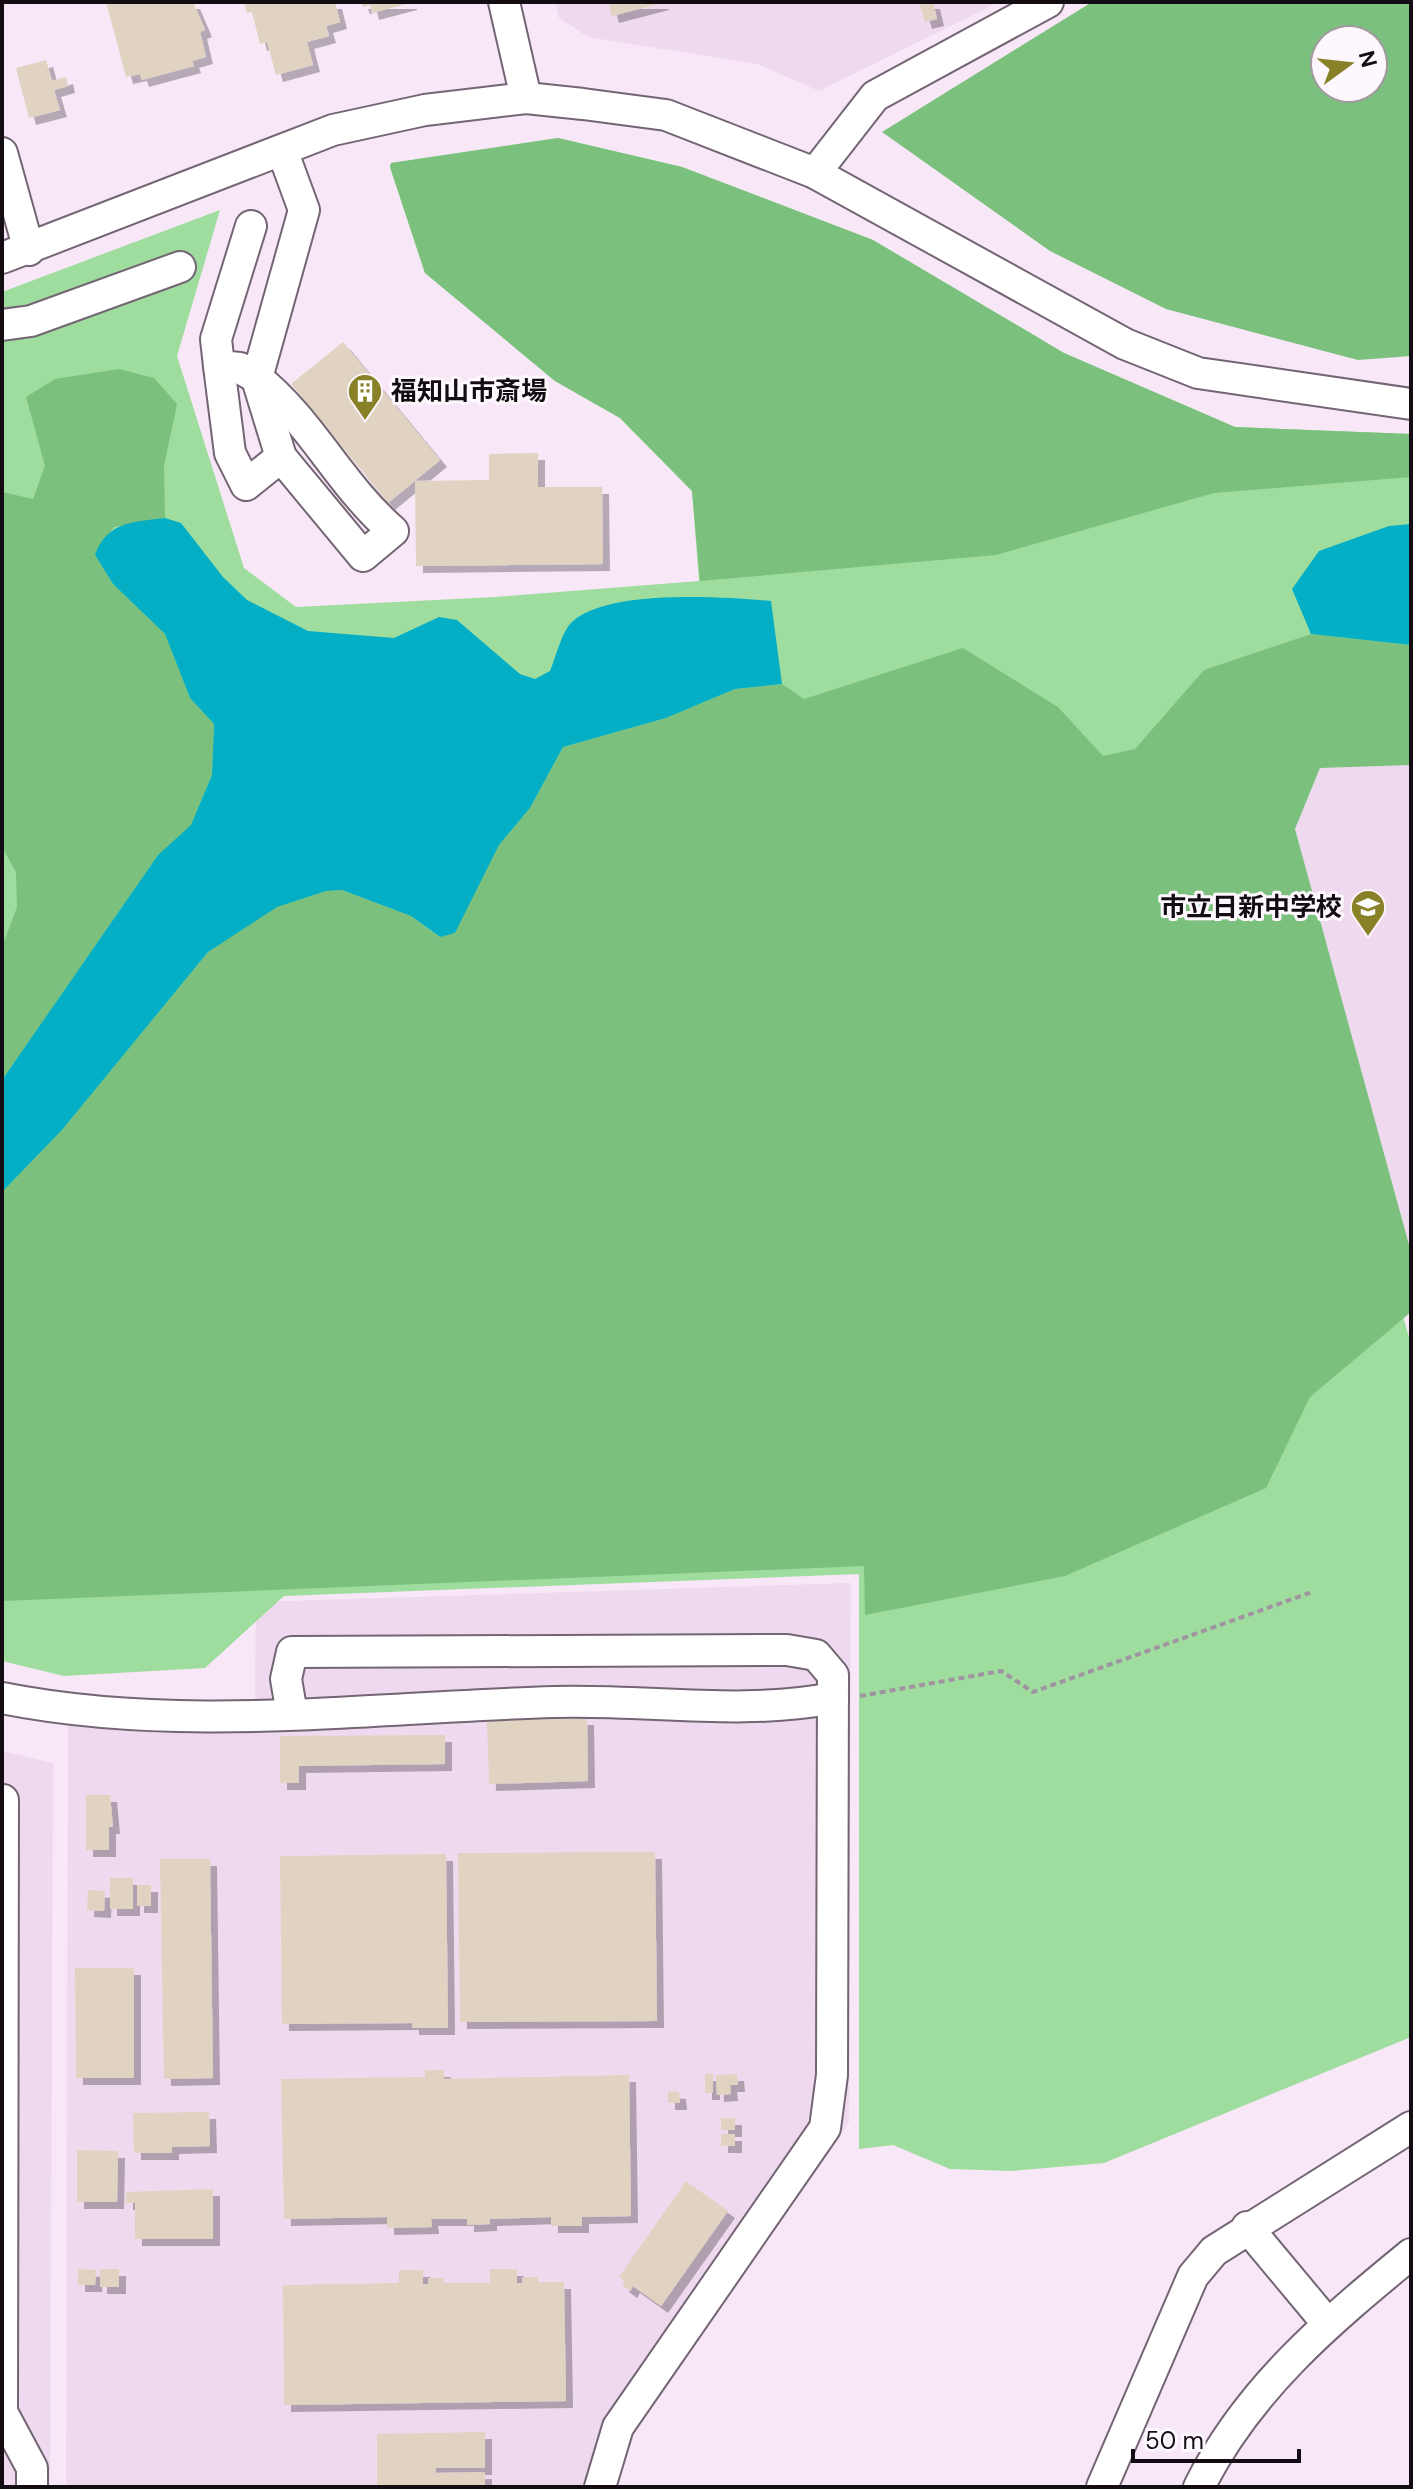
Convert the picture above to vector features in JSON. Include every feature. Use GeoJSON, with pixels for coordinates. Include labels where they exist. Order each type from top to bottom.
{"type":"FeatureCollection","features":[{"type":"Feature","properties":{"kind":"street"},"geometry":{"type":"LineString","coordinates":[[504,2],[526,98]]}},
{"type":"Feature","properties":{"kind":"street"},"geometry":{"type":"LineString","coordinates":[[815,173],[875,96],[1048,2]]}},
{"type":"Feature","properties":{"kind":"street"},"geometry":{"type":"LineString","coordinates":[[2,153],[16,254],[333,130],[425,110],[526,98],[666,115],[815,173],[1125,344],[1198,373],[1411,404]]}},
{"type":"Feature","properties":{"kind":"street"},"geometry":{"type":"LineString","coordinates":[[219,366],[240,368],[257,378],[281,398],[362,504],[393,531],[363,556],[281,457],[257,378],[304,210],[282,150]]}},
{"type":"Feature","properties":{"kind":"street"},"geometry":{"type":"LineString","coordinates":[[251,226],[216,339],[230,453],[246,485],[281,457]]}},
{"type":"Feature","properties":{"kind":"street"},"geometry":{"type":"LineString","coordinates":[[2,325],[31,321],[180,267]]}},
{"type":"Feature","properties":{"kind":"street"},"geometry":{"type":"LineString","coordinates":[[292,1714],[286,1679],[292,1652],[787,1650],[816,1655],[833,1675],[830,1877],[832,2075],[825,2128],[618,2427],[600,2487]]}},
{"type":"Feature","properties":{"kind":"street"},"geometry":{"type":"LineString","coordinates":[[2,1698],[109,1714],[292,1714],[556,1702],[793,1706],[833,1698]]}},
{"type":"Feature","properties":{"kind":"street"},"geometry":{"type":"LineString","coordinates":[[3,1800],[2,2412],[32,2468],[32,2487]]}},
{"type":"Feature","properties":{"kind":"street"},"geometry":{"type":"LineString","coordinates":[[1102,2487],[1193,2276],[1214,2251],[1247,2227],[1411,2127]]}},
{"type":"Feature","properties":{"kind":"street"},"geometry":{"type":"LineString","coordinates":[[1247,2227],[1327,2323]]}},
{"type":"Feature","properties":{"kind":"street"},"geometry":{"type":"LineString","coordinates":[[1199,2487],[1221,2444],[1251,2403],[1327,2323],[1411,2254]]}},
{"type":"Feature","properties":{"kind":"path"},"geometry":{"type":"LineString","coordinates":[[833,1698],[1001,1671],[1033,1692],[1312,1592]]}},
{"type":"Feature","properties":{"kind":"shaded area"},"geometry":{"type":"Polygon","coordinates":[[[555,2],[999,2],[819,91],[757,64],[588,37],[559,18],[555,2]]]}},
{"type":"Feature","properties":{"kind":"shaded area","name":"市立日新中学校"},"geometry":{"type":"Polygon","coordinates":[[[1411,765],[1411,1252],[1295,829],[1320,768],[1411,765]]]}},
{"type":"Feature","properties":{"kind":"shaded area"},"geometry":{"type":"Polygon","coordinates":[[[851,1583],[849,2122],[617,2455],[617,2487],[66,2487],[68,1711],[255,1702],[256,1602],[851,1583]]]}},
{"type":"Feature","properties":{"kind":"shaded area"},"geometry":{"type":"Polygon","coordinates":[[[2,1751],[53,1763],[50,2487],[2,2487],[2,1751]]]}},
{"type":"Feature","properties":{"kind":"green space"},"geometry":{"type":"Polygon","coordinates":[[[1092,2],[1411,2],[1411,356],[1358,360],[1166,309],[1050,251],[882,132],[1092,2]]]}},
{"type":"Feature","properties":{"kind":"green space"},"geometry":{"type":"Polygon","coordinates":[[[558,138],[682,167],[873,240],[1064,353],[1235,427],[1411,434],[1411,735],[1332,729],[1260,821],[1411,1344],[1411,2037],[1104,2163],[1011,2171],[950,2169],[893,2145],[859,2149],[859,1574],[284,1596],[205,1668],[64,1676],[2,1661],[2,292],[220,210],[177,356],[244,568],[296,607],[495,597],[699,581],[692,491],[620,418],[555,381],[425,273],[390,167],[391,163],[558,138]]]}},
{"type":"Feature","properties":{"kind":"green space"},"geometry":{"type":"Polygon","coordinates":[[[558,138],[682,167],[873,240],[1064,353],[1235,427],[1411,434],[1411,477],[1214,493],[996,555],[700,581],[692,491],[620,418],[555,381],[425,273],[390,167],[391,163],[558,138]]]}},
{"type":"Feature","properties":{"kind":"green space"},"geometry":{"type":"Polygon","coordinates":[[[119,369],[154,378],[177,404],[164,466],[165,518],[114,527],[95,555],[113,584],[165,634],[190,698],[214,724],[212,775],[191,826],[158,855],[2,1080],[2,947],[17,907],[16,872],[2,847],[2,492],[33,499],[45,466],[26,397],[55,379],[119,369]]]}},
{"type":"Feature","properties":{"kind":"green space"},"geometry":{"type":"Polygon","coordinates":[[[1311,634],[1411,645],[1411,765],[1320,768],[1295,829],[1411,1252],[1411,1312],[1310,1397],[1266,1488],[1065,1576],[865,1615],[864,1566],[2,1601],[2,1192],[62,1130],[208,952],[277,906],[326,891],[342,890],[411,916],[439,937],[455,933],[499,845],[530,808],[563,747],[666,718],[735,689],[782,684],[804,699],[963,648],[1058,707],[1103,756],[1135,749],[1204,670],[1311,634]]]}},
{"type":"Feature","properties":{"kind":"water"},"geometry":{"type":"Polygon","coordinates":[[[165,518],[181,523],[223,577],[247,600],[308,631],[394,638],[439,617],[457,620],[520,674],[535,679],[550,671],[569,625],[590,611],[613,604],[668,598],[771,601],[782,684],[735,689],[666,718],[563,747],[530,808],[499,845],[455,933],[440,937],[411,916],[342,890],[326,891],[277,907],[208,952],[62,1130],[2,1192],[2,1080],[158,855],[191,825],[212,775],[214,724],[190,698],[165,634],[113,584],[95,555],[100,544],[114,529],[132,522],[165,518]]]}},
{"type":"Feature","properties":{"kind":"water"},"geometry":{"type":"Polygon","coordinates":[[[1411,524],[1411,645],[1311,634],[1292,589],[1319,551],[1389,526],[1411,524]]]}},
{"type":"Feature","properties":{"kind":"building"},"geometry":{"type":"Polygon","coordinates":[[[106,2],[193,2],[205,30],[200,32],[206,57],[192,61],[194,66],[142,80],[140,74],[126,77],[106,2]]]}},
{"type":"Feature","properties":{"kind":"building"},"geometry":{"type":"Polygon","coordinates":[[[244,2],[335,2],[340,22],[326,26],[329,36],[307,42],[313,65],[276,75],[267,42],[260,44],[252,12],[247,13],[244,2]]]}},
{"type":"Feature","properties":{"kind":"building"},"geometry":{"type":"Polygon","coordinates":[[[361,2],[410,3],[372,13],[370,5],[363,7],[361,2]]]}},
{"type":"Feature","properties":{"kind":"building"},"geometry":{"type":"Polygon","coordinates":[[[608,2],[662,2],[662,3],[612,16],[608,2]]]}},
{"type":"Feature","properties":{"kind":"building"},"geometry":{"type":"Polygon","coordinates":[[[919,2],[933,2],[937,19],[925,22],[919,2]]]}},
{"type":"Feature","properties":{"kind":"building"},"geometry":{"type":"Polygon","coordinates":[[[46,60],[52,81],[66,77],[68,86],[54,90],[60,110],[29,118],[16,68],[46,60]]]}},
{"type":"Feature","properties":{"kind":"building","name":"福知山市斎場"},"geometry":{"type":"Polygon","coordinates":[[[343,342],[440,460],[388,503],[291,384],[343,342]]]}},
{"type":"Feature","properties":{"kind":"building"},"geometry":{"type":"Polygon","coordinates":[[[538,453],[538,487],[602,487],[603,564],[416,566],[415,481],[489,480],[489,454],[538,453]]]}},
{"type":"Feature","properties":{"kind":"building"},"geometry":{"type":"Polygon","coordinates":[[[587,1718],[588,1781],[489,1784],[487,1720],[587,1718]]]}},
{"type":"Feature","properties":{"kind":"building"},"geometry":{"type":"Polygon","coordinates":[[[445,1735],[445,1764],[299,1766],[299,1783],[280,1783],[280,1736],[445,1735]]]}},
{"type":"Feature","properties":{"kind":"building"},"geometry":{"type":"Polygon","coordinates":[[[86,1795],[110,1795],[113,1827],[109,1827],[109,1850],[86,1850],[86,1795]]]}},
{"type":"Feature","properties":{"kind":"building"},"geometry":{"type":"Polygon","coordinates":[[[655,1852],[657,2021],[460,2022],[458,1853],[655,1852]]]}},
{"type":"Feature","properties":{"kind":"building"},"geometry":{"type":"Polygon","coordinates":[[[446,1854],[448,2028],[412,2028],[412,2023],[282,2024],[280,1856],[446,1854]]]}},
{"type":"Feature","properties":{"kind":"building"},"geometry":{"type":"Polygon","coordinates":[[[160,1859],[210,1859],[213,2078],[164,2079],[160,1859]]]}},
{"type":"Feature","properties":{"kind":"building"},"geometry":{"type":"Polygon","coordinates":[[[110,1878],[133,1878],[133,1909],[110,1909],[110,1878]]]}},
{"type":"Feature","properties":{"kind":"building"},"geometry":{"type":"Polygon","coordinates":[[[137,1885],[151,1885],[151,1906],[137,1906],[137,1885]]]}},
{"type":"Feature","properties":{"kind":"building"},"geometry":{"type":"Polygon","coordinates":[[[88,1890],[105,1891],[104,1911],[87,1910],[88,1890]]]}},
{"type":"Feature","properties":{"kind":"building"},"geometry":{"type":"Polygon","coordinates":[[[75,1968],[134,1968],[134,2078],[76,2078],[75,1968]]]}},
{"type":"Feature","properties":{"kind":"building"},"geometry":{"type":"Polygon","coordinates":[[[425,2070],[444,2070],[444,2079],[629,2075],[631,2216],[582,2217],[582,2226],[551,2226],[551,2217],[490,2219],[490,2224],[467,2225],[467,2219],[431,2219],[432,2227],[387,2228],[387,2217],[284,2219],[281,2079],[425,2077],[425,2070]]]}},
{"type":"Feature","properties":{"kind":"building"},"geometry":{"type":"Polygon","coordinates":[[[705,2074],[713,2074],[713,2093],[705,2093],[705,2074]]]}},
{"type":"Feature","properties":{"kind":"building"},"geometry":{"type":"Polygon","coordinates":[[[737,2074],[738,2085],[730,2085],[731,2094],[717,2095],[716,2075],[737,2074]]]}},
{"type":"Feature","properties":{"kind":"building"},"geometry":{"type":"Polygon","coordinates":[[[668,2091],[679,2092],[680,2103],[668,2103],[668,2091]]]}},
{"type":"Feature","properties":{"kind":"building"},"geometry":{"type":"Polygon","coordinates":[[[209,2112],[210,2146],[172,2147],[172,2153],[134,2153],[133,2113],[209,2112]]]}},
{"type":"Feature","properties":{"kind":"building"},"geometry":{"type":"Polygon","coordinates":[[[721,2118],[735,2118],[735,2130],[721,2130],[721,2118]]]}},
{"type":"Feature","properties":{"kind":"building"},"geometry":{"type":"Polygon","coordinates":[[[721,2134],[735,2134],[735,2146],[721,2146],[721,2134]]]}},
{"type":"Feature","properties":{"kind":"building"},"geometry":{"type":"Polygon","coordinates":[[[77,2150],[118,2151],[117,2202],[77,2202],[77,2150]]]}},
{"type":"Feature","properties":{"kind":"building"},"geometry":{"type":"Polygon","coordinates":[[[686,2181],[728,2211],[661,2306],[633,2286],[630,2291],[622,2285],[625,2281],[619,2277],[686,2181]]]}},
{"type":"Feature","properties":{"kind":"building"},"geometry":{"type":"Polygon","coordinates":[[[213,2189],[213,2239],[135,2239],[135,2203],[126,2203],[126,2192],[213,2189]]]}},
{"type":"Feature","properties":{"kind":"building"},"geometry":{"type":"Polygon","coordinates":[[[78,2269],[96,2270],[95,2285],[78,2285],[78,2269]]]}},
{"type":"Feature","properties":{"kind":"building"},"geometry":{"type":"Polygon","coordinates":[[[100,2269],[119,2269],[119,2287],[100,2287],[100,2269]]]}},
{"type":"Feature","properties":{"kind":"building"},"geometry":{"type":"Polygon","coordinates":[[[490,2269],[517,2269],[517,2283],[522,2283],[522,2277],[538,2277],[538,2282],[564,2282],[566,2401],[284,2405],[283,2285],[399,2283],[399,2270],[423,2270],[423,2284],[428,2284],[428,2278],[444,2278],[444,2283],[490,2283],[490,2269]]]}},
{"type":"Feature","properties":{"kind":"building"},"geometry":{"type":"Polygon","coordinates":[[[485,2432],[485,2468],[436,2468],[436,2473],[485,2472],[485,2487],[377,2487],[377,2434],[485,2432]]]}},
{"type":"Feature","properties":{"kind":"place","name":"福知山市斎場"},"geometry":{"type":"Point","coordinates":[365,422]}},
{"type":"Feature","properties":{"kind":"place","name":"市立日新中学校"},"geometry":{"type":"Point","coordinates":[1368,938]}}]}
